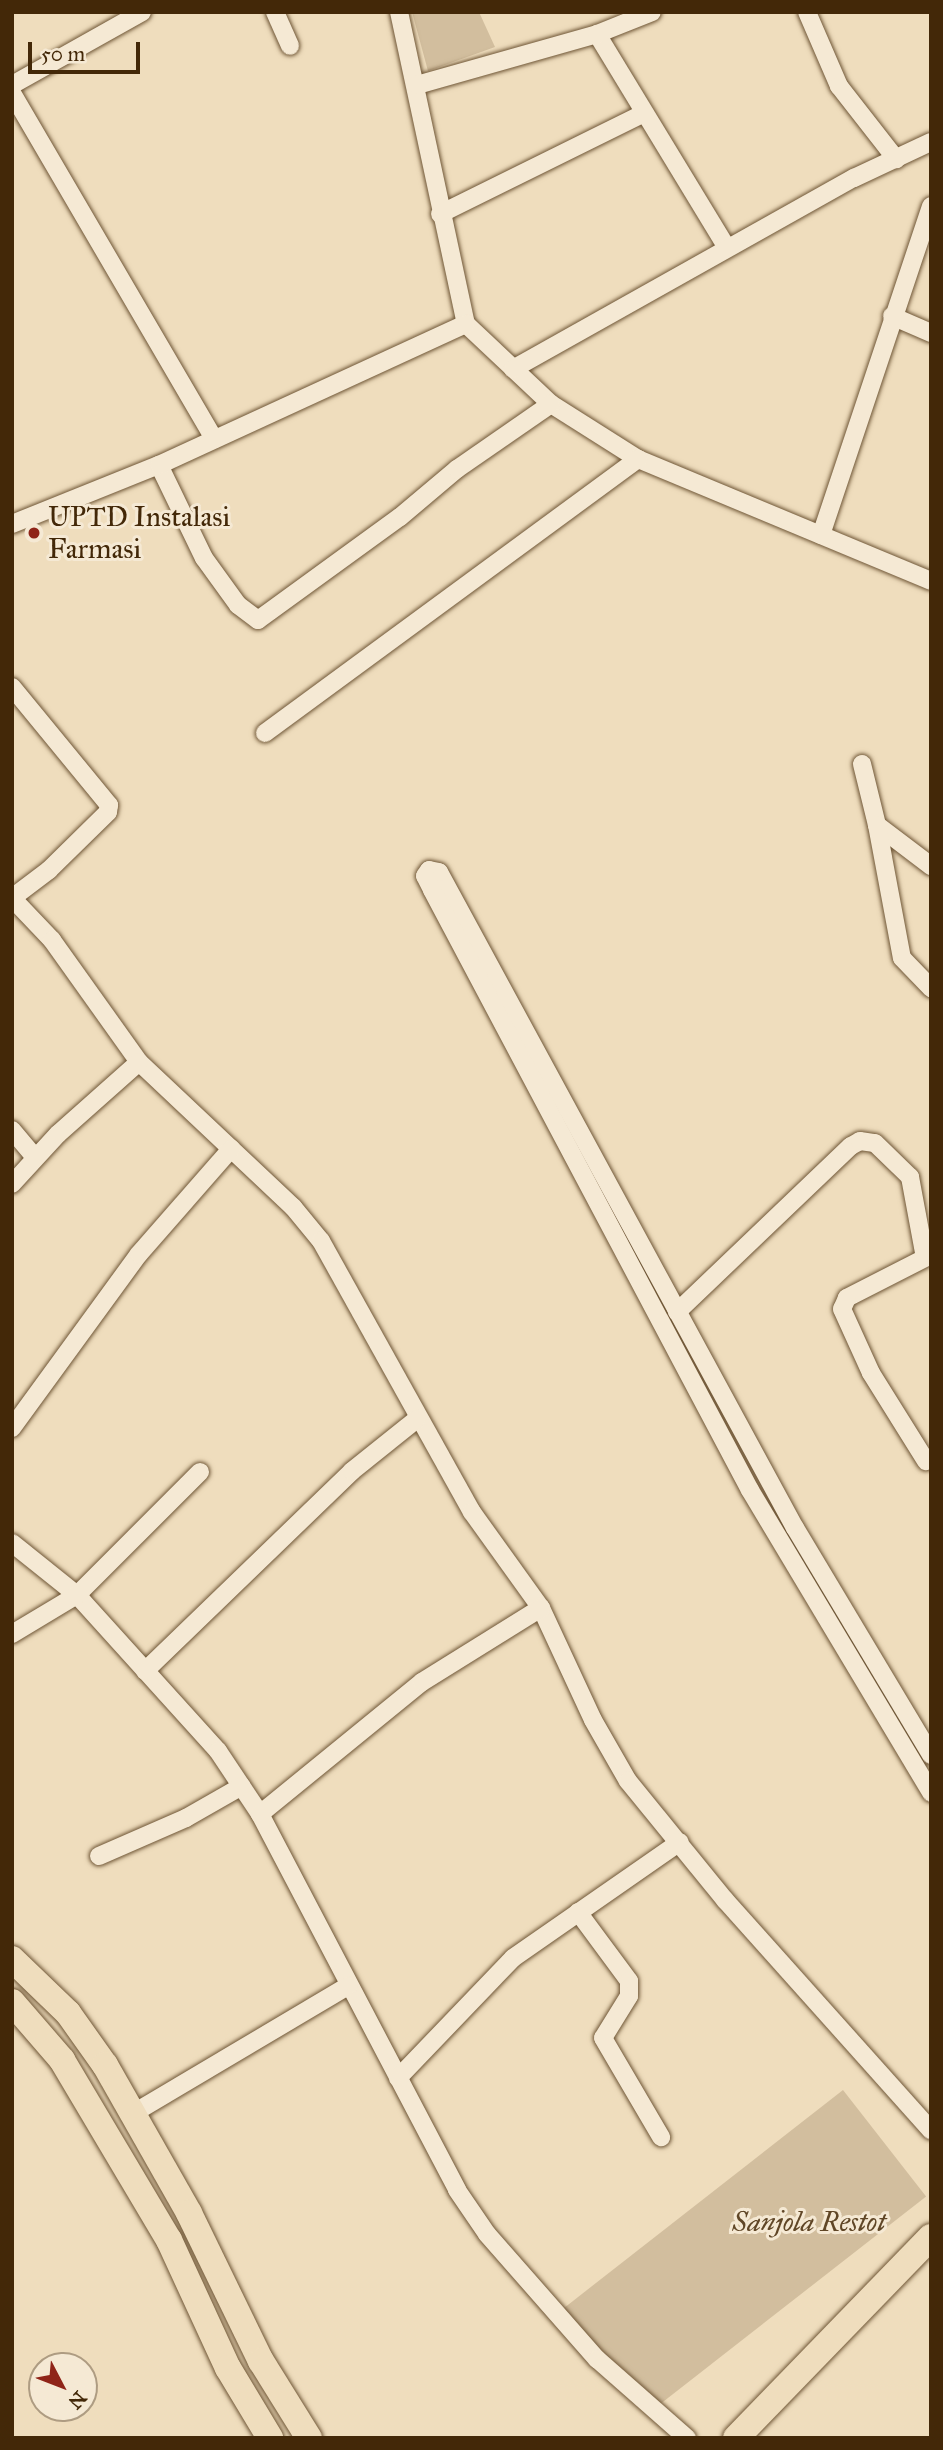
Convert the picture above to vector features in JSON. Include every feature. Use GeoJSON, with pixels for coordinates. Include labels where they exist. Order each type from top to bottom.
{"type":"FeatureCollection","features":[{"type":"Feature","properties":{"kind":"highway"},"geometry":{"type":"LineString","coordinates":[[12,1959],[86,2036],[134,2113],[189,2213],[261,2361],[309,2438]]}},
{"type":"Feature","properties":{"kind":"highway"},"geometry":{"type":"LineString","coordinates":[[12,2002],[62,2060],[169,2240],[233,2376],[270,2438]]}},
{"type":"Feature","properties":{"kind":"highway"},"geometry":{"type":"LineString","coordinates":[[736,2438],[931,2237]]}},
{"type":"Feature","properties":{"kind":"highway"},"geometry":{"type":"LineString","coordinates":[[233,2376],[261,2361]]}},
{"type":"Feature","properties":{"kind":"street"},"geometry":{"type":"LineString","coordinates":[[12,85],[142,12]]}},
{"type":"Feature","properties":{"kind":"street"},"geometry":{"type":"LineString","coordinates":[[275,12],[290,46]]}},
{"type":"Feature","properties":{"kind":"street"},"geometry":{"type":"LineString","coordinates":[[399,12],[417,85],[440,214],[466,324],[551,404],[638,458],[931,581]]}},
{"type":"Feature","properties":{"kind":"street"},"geometry":{"type":"LineString","coordinates":[[417,85],[597,34],[652,12]]}},
{"type":"Feature","properties":{"kind":"street"},"geometry":{"type":"LineString","coordinates":[[807,12],[839,86],[896,159]]}},
{"type":"Feature","properties":{"kind":"street"},"geometry":{"type":"LineString","coordinates":[[597,34],[727,248]]}},
{"type":"Feature","properties":{"kind":"street"},"geometry":{"type":"LineString","coordinates":[[12,93],[214,439]]}},
{"type":"Feature","properties":{"kind":"street"},"geometry":{"type":"LineString","coordinates":[[440,214],[645,113]]}},
{"type":"Feature","properties":{"kind":"street"},"geometry":{"type":"LineString","coordinates":[[513,369],[727,248],[931,142]]}},
{"type":"Feature","properties":{"kind":"street"},"geometry":{"type":"LineString","coordinates":[[821,535],[892,316],[931,206]]}},
{"type":"Feature","properties":{"kind":"street"},"geometry":{"type":"LineString","coordinates":[[892,316],[931,333]]}},
{"type":"Feature","properties":{"kind":"street"},"geometry":{"type":"LineString","coordinates":[[12,524],[159,465],[466,324]]}},
{"type":"Feature","properties":{"kind":"street"},"geometry":{"type":"LineString","coordinates":[[159,465],[204,558],[238,606],[258,620],[551,404]]}},
{"type":"Feature","properties":{"kind":"street"},"geometry":{"type":"LineString","coordinates":[[265,733],[638,458]]}},
{"type":"Feature","properties":{"kind":"street"},"geometry":{"type":"LineString","coordinates":[[12,687],[109,805],[108,812],[40,879],[12,898],[51,940],[139,1062],[231,1149],[321,1241],[417,1419],[472,1512],[541,1608],[605,1744],[628,1781],[887,2086],[931,2130]]}},
{"type":"Feature","properties":{"kind":"street"},"geometry":{"type":"LineString","coordinates":[[862,764],[877,825],[902,958],[931,988]]}},
{"type":"Feature","properties":{"kind":"street"},"geometry":{"type":"LineString","coordinates":[[877,825],[931,866]]}},
{"type":"Feature","properties":{"kind":"street"},"geometry":{"type":"LineString","coordinates":[[931,1755],[795,1528],[677,1312],[583,1130],[439,872],[429,870],[425,876],[450,926],[778,1539],[931,1793]]}},
{"type":"Feature","properties":{"kind":"street"},"geometry":{"type":"LineString","coordinates":[[12,1184],[35,1157],[139,1062]]}},
{"type":"Feature","properties":{"kind":"street"},"geometry":{"type":"LineString","coordinates":[[12,1130],[35,1157]]}},
{"type":"Feature","properties":{"kind":"street"},"geometry":{"type":"LineString","coordinates":[[677,1312],[851,1146],[860,1141],[875,1143],[910,1177],[925,1258],[847,1298],[842,1309],[871,1373],[929,1462]]}},
{"type":"Feature","properties":{"kind":"street"},"geometry":{"type":"LineString","coordinates":[[12,1428],[139,1254],[231,1149]]}},
{"type":"Feature","properties":{"kind":"street"},"geometry":{"type":"LineString","coordinates":[[145,1671],[352,1471],[417,1419]]}},
{"type":"Feature","properties":{"kind":"street"},"geometry":{"type":"LineString","coordinates":[[12,1634],[78,1595],[200,1472]]}},
{"type":"Feature","properties":{"kind":"street"},"geometry":{"type":"LineString","coordinates":[[778,1539],[795,1528]]}},
{"type":"Feature","properties":{"kind":"street"},"geometry":{"type":"LineString","coordinates":[[12,1543],[78,1595],[218,1751],[260,1814],[433,2150],[487,2234],[597,2359],[687,2438]]}},
{"type":"Feature","properties":{"kind":"street"},"geometry":{"type":"LineString","coordinates":[[260,1814],[422,1682],[541,1608]]}},
{"type":"Feature","properties":{"kind":"street"},"geometry":{"type":"LineString","coordinates":[[99,1856],[186,1818],[242,1786]]}},
{"type":"Feature","properties":{"kind":"street"},"geometry":{"type":"LineString","coordinates":[[398,2078],[513,1958],[578,1912],[614,1892],[680,1842]]}},
{"type":"Feature","properties":{"kind":"street"},"geometry":{"type":"LineString","coordinates":[[578,1912],[629,1981],[629,1996],[603,2038],[661,2137]]}},
{"type":"Feature","properties":{"kind":"street"},"geometry":{"type":"LineString","coordinates":[[134,2113],[348,1986]]}},
{"type":"Feature","properties":{"kind":"green space"},"geometry":{"type":"Polygon","coordinates":[[[412,12],[479,12],[495,47],[428,71],[412,12]]]}},
{"type":"Feature","properties":{"kind":"green space","name":"Sanjola Restot"},"geometry":{"type":"Polygon","coordinates":[[[843,2090],[926,2196],[647,2414],[564,2308],[843,2090]]]}},
{"type":"Feature","properties":{"kind":"place","name":"UPTD Instalasi Farmasi"},"geometry":{"type":"Point","coordinates":[34,533]}}]}
